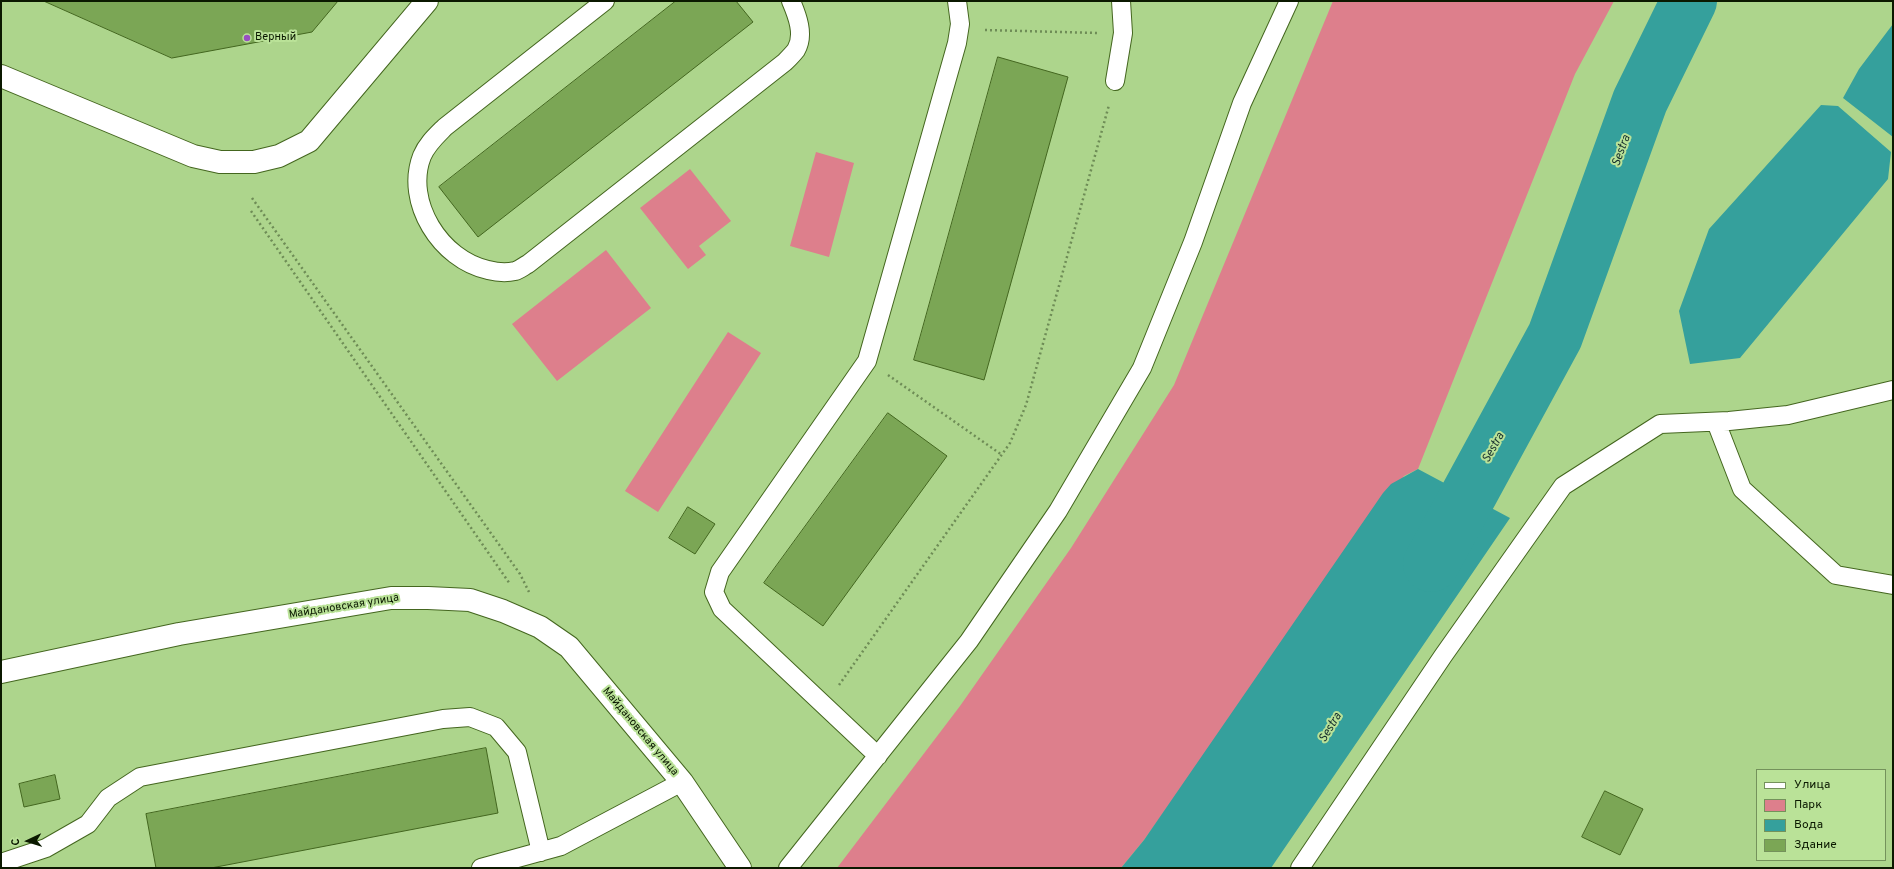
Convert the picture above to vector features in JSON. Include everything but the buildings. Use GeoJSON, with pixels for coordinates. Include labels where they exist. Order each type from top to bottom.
{"type":"FeatureCollection","features":[{"type":"Feature","properties":{"kind":"street"},"geometry":{"type":"LineString","coordinates":[[1,76],[193,156],[220,162],[254,162],[279,156],[309,141],[427,1]]}},
{"type":"Feature","properties":{"kind":"street","name":"Майдановская улица"},"geometry":{"type":"LineString","coordinates":[[1,672],[179,634],[391,598],[470,600],[504,611],[540,627],[569,647],[682,782],[740,868]]}},
{"type":"Feature","properties":{"kind":"lane"},"geometry":{"type":"LineString","coordinates":[[605,1],[445,127],[431,140],[422,156],[419,191],[429,224],[438,239],[450,252],[465,262],[481,269],[498,272],[515,271],[528,264],[785,62],[796,49],[800,35],[798,17],[791,1]]}},
{"type":"Feature","properties":{"kind":"lane"},"geometry":{"type":"LineString","coordinates":[[878,756],[722,609],[714,592],[720,572],[867,361],[957,43],[960,24],[957,1]]}},
{"type":"Feature","properties":{"kind":"lane"},"geometry":{"type":"LineString","coordinates":[[1115,81],[1123,33],[1121,1]]}},
{"type":"Feature","properties":{"kind":"lane"},"geometry":{"type":"LineString","coordinates":[[788,868],[969,641],[1053,518],[1142,368],[1193,242],[1242,103],[1289,1]]}},
{"type":"Feature","properties":{"kind":"lane"},"geometry":{"type":"LineString","coordinates":[[1300,868],[1448,650],[1564,486],[1660,424],[1716,422],[1788,415],[1893,390]]}},
{"type":"Feature","properties":{"kind":"lane"},"geometry":{"type":"LineString","coordinates":[[1716,422],[1742,489],[1836,575],[1893,585]]}},
{"type":"Feature","properties":{"kind":"lane"},"geometry":{"type":"LineString","coordinates":[[1,863],[46,848],[88,824],[108,798],[140,777],[443,719],[470,717],[496,727],[517,752],[541,852]]}},
{"type":"Feature","properties":{"kind":"lane"},"geometry":{"type":"LineString","coordinates":[[481,868],[561,846],[682,782]]}},
{"type":"Feature","properties":{"kind":"path"},"geometry":{"type":"LineString","coordinates":[[959,29],[1123,33]]}},
{"type":"Feature","properties":{"kind":"path"},"geometry":{"type":"LineString","coordinates":[[825,705],[1010,443],[1026,405],[1115,81]]}},
{"type":"Feature","properties":{"kind":"path"},"geometry":{"type":"LineString","coordinates":[[252,198],[520,574],[530,594]]}},
{"type":"Feature","properties":{"kind":"path"},"geometry":{"type":"LineString","coordinates":[[251,211],[513,588]]}},
{"type":"Feature","properties":{"kind":"path"},"geometry":{"type":"LineString","coordinates":[[867,361],[1002,455]]}},
{"type":"Feature","properties":{"kind":"green space"},"geometry":{"type":"Polygon","coordinates":[[[1333,1],[1614,1],[1575,74],[1418,469],[1404,476],[1144,840],[1121,868],[837,868],[960,706],[1071,548],[1174,385],[1333,1]]]}},
{"type":"Feature","properties":{"kind":"green space"},"geometry":{"type":"Polygon","coordinates":[[[816,152],[854,163],[829,257],[790,246],[816,152]]]}},
{"type":"Feature","properties":{"kind":"green space"},"geometry":{"type":"Polygon","coordinates":[[[690,169],[731,221],[699,246],[706,255],[688,269],[640,208],[690,169]]]}},
{"type":"Feature","properties":{"kind":"green space"},"geometry":{"type":"Polygon","coordinates":[[[606,250],[651,308],[557,381],[512,324],[606,250]]]}},
{"type":"Feature","properties":{"kind":"green space"},"geometry":{"type":"Polygon","coordinates":[[[728,332],[761,353],[658,512],[625,491],[728,332]]]}},
{"type":"Feature","properties":{"kind":"water"},"geometry":{"type":"Polygon","coordinates":[[[1893,24],[1893,137],[1843,98],[1859,69],[1893,24]]]}},
{"type":"Feature","properties":{"kind":"water"},"geometry":{"type":"Polygon","coordinates":[[[1821,105],[1838,106],[1891,152],[1888,179],[1740,358],[1690,364],[1679,311],[1709,229],[1821,105]]]}},
{"type":"Feature","properties":{"kind":"water"},"geometry":{"type":"Polygon","coordinates":[[[1418,469],[1510,518],[1271,868],[1121,868],[1144,840],[1383,493],[1391,484],[1418,469]]]}},
{"type":"Feature","properties":{"kind":"waterway","name":"Sestra"},"geometry":{"type":"LineString","coordinates":[[1431,564],[1555,336],[1640,101],[1689,1]]}},
{"type":"Feature","properties":{"kind":"place","name":"Верный"},"geometry":{"type":"Point","coordinates":[247,38]}}]}
